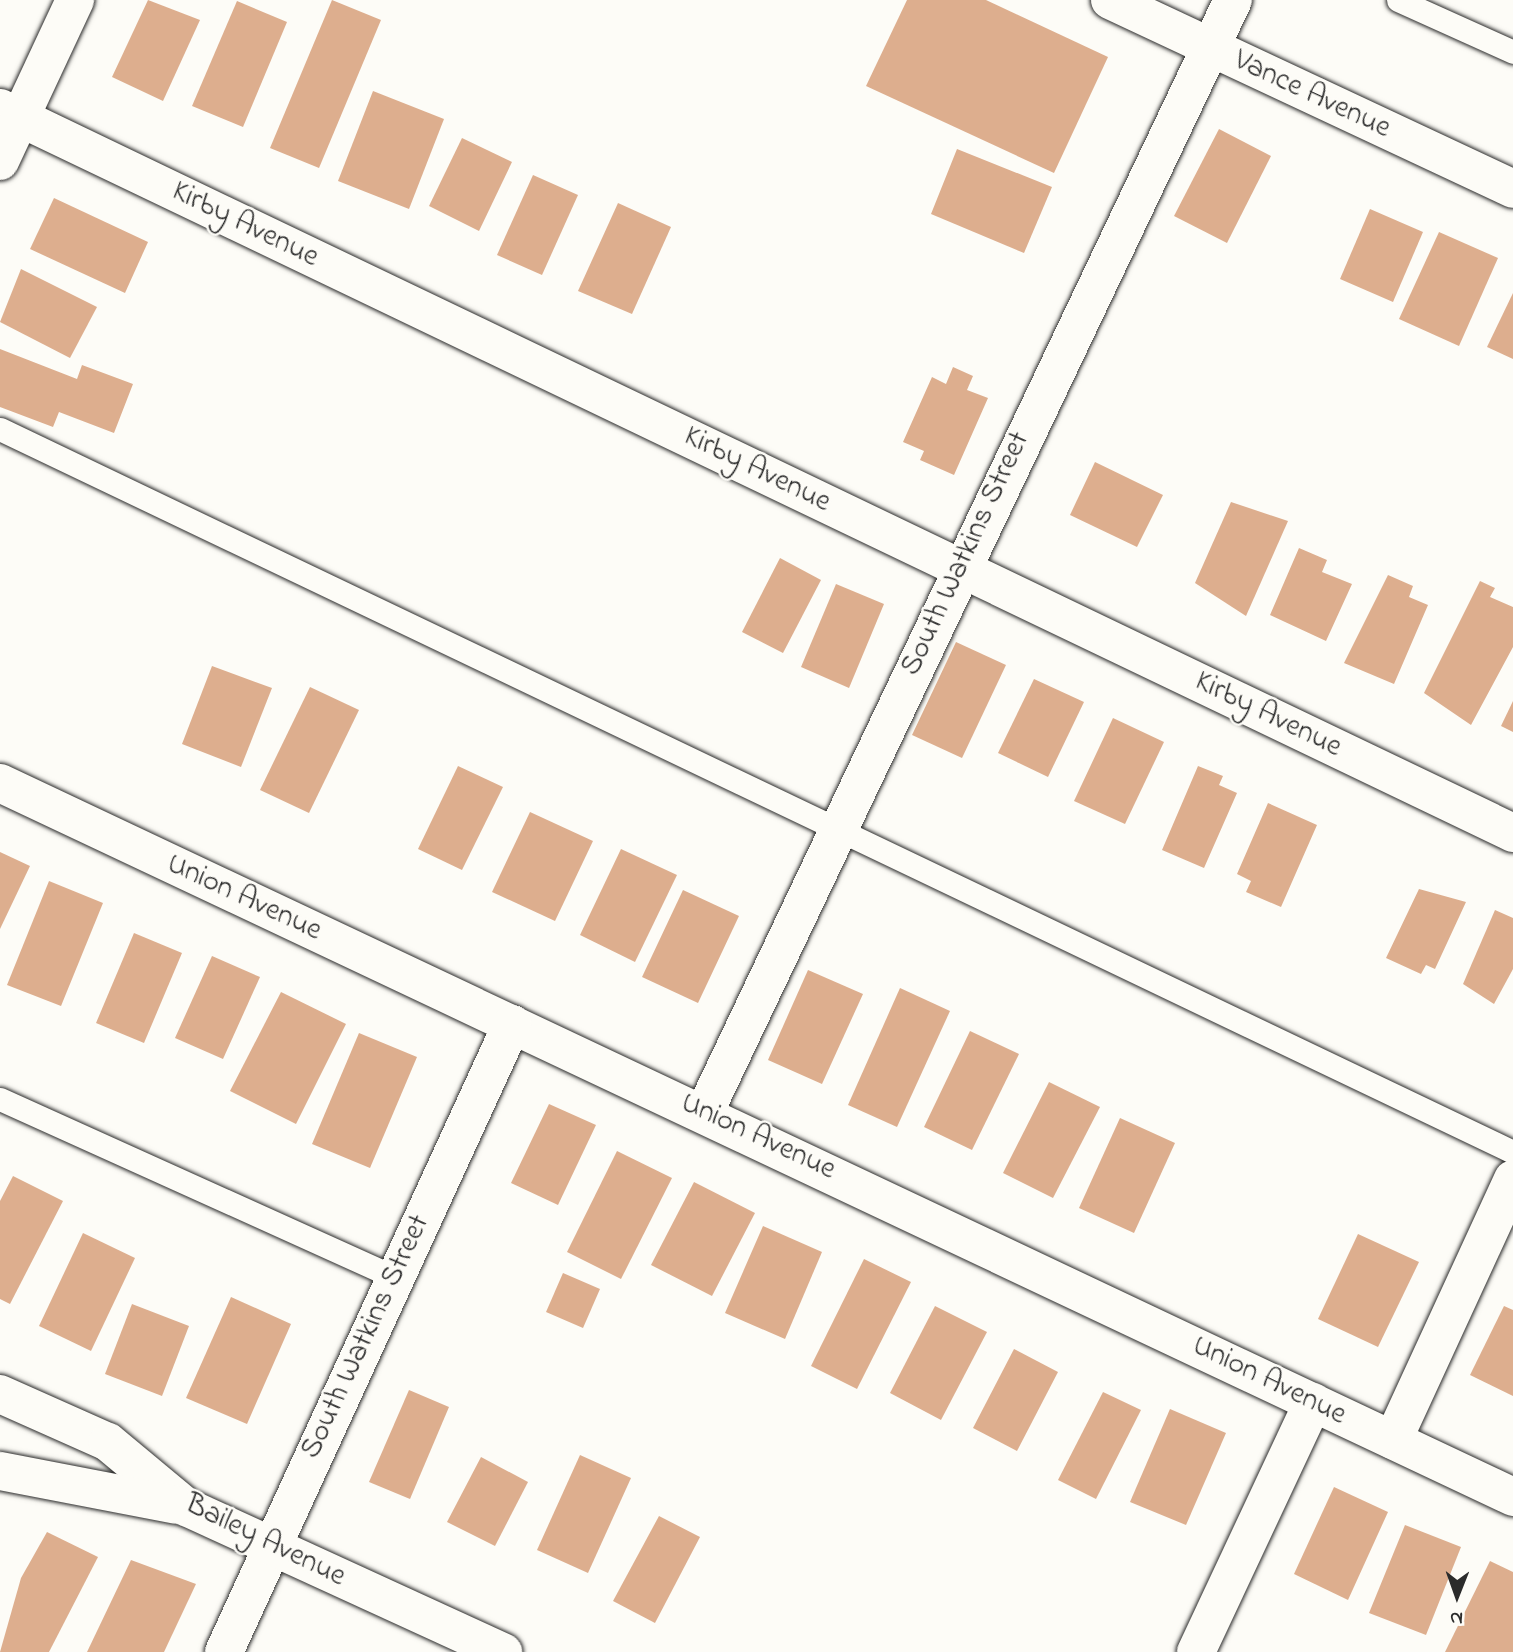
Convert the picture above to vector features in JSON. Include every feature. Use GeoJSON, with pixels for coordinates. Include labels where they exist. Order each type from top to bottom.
{"type":"FeatureCollection","features":[{"type":"Feature","properties":{"kind":"street"},"geometry":{"type":"LineString","coordinates":[[0,161],[10,112],[75,0]]}},
{"type":"Feature","properties":{"kind":"street","name":"Vance Avenue"},"geometry":{"type":"LineString","coordinates":[[1111,0],[1513,189]]}},
{"type":"Feature","properties":{"kind":"street","name":"South Watkins Street"},"geometry":{"type":"LineString","coordinates":[[705,1111],[960,567],[1233,0]]}},
{"type":"Feature","properties":{"kind":"street","name":"Kirby Avenue"},"geometry":{"type":"LineString","coordinates":[[10,112],[1513,833]]}},
{"type":"Feature","properties":{"kind":"street","name":"Union Avenue"},"geometry":{"type":"LineString","coordinates":[[0,783],[512,1024],[705,1111],[1513,1497]]}},
{"type":"Feature","properties":{"kind":"street","name":"South Watkins Street"},"geometry":{"type":"LineString","coordinates":[[224,1652],[270,1545],[512,1024]]}},
{"type":"Feature","properties":{"kind":"street"},"geometry":{"type":"LineString","coordinates":[[1393,1440],[1513,1179]]}},
{"type":"Feature","properties":{"kind":"street","name":"Bailey Avenue"},"geometry":{"type":"LineString","coordinates":[[0,1394],[108,1442],[186,1507],[503,1652]]}},
{"type":"Feature","properties":{"kind":"street"},"geometry":{"type":"LineString","coordinates":[[1196,1652],[1313,1402]]}},
{"type":"Feature","properties":{"kind":"street"},"geometry":{"type":"LineString","coordinates":[[0,1471],[186,1507]]}},
{"type":"Feature","properties":{"kind":"lane"},"geometry":{"type":"LineString","coordinates":[[1398,0],[1513,52]]}},
{"type":"Feature","properties":{"kind":"lane"},"geometry":{"type":"LineString","coordinates":[[0,429],[1513,1152]]}},
{"type":"Feature","properties":{"kind":"lane"},"geometry":{"type":"LineString","coordinates":[[0,1099],[394,1277]]}},
{"type":"Feature","properties":{"kind":"building"},"geometry":{"type":"Polygon","coordinates":[[[148,0],[200,20],[163,101],[112,77],[148,0]]]}},
{"type":"Feature","properties":{"kind":"building"},"geometry":{"type":"Polygon","coordinates":[[[332,0],[381,20],[319,168],[270,148],[332,0]]]}},
{"type":"Feature","properties":{"kind":"building"},"geometry":{"type":"Polygon","coordinates":[[[907,0],[986,0],[1108,57],[1054,173],[866,86],[907,0]]]}},
{"type":"Feature","properties":{"kind":"building"},"geometry":{"type":"Polygon","coordinates":[[[237,1],[287,22],[243,127],[192,106],[237,1]]]}},
{"type":"Feature","properties":{"kind":"building"},"geometry":{"type":"Polygon","coordinates":[[[373,91],[444,119],[409,209],[338,181],[373,91]]]}},
{"type":"Feature","properties":{"kind":"building"},"geometry":{"type":"Polygon","coordinates":[[[1219,129],[1271,156],[1227,243],[1174,216],[1219,129]]]}},
{"type":"Feature","properties":{"kind":"building"},"geometry":{"type":"Polygon","coordinates":[[[462,138],[512,162],[479,231],[429,206],[462,138]]]}},
{"type":"Feature","properties":{"kind":"building"},"geometry":{"type":"Polygon","coordinates":[[[957,149],[1052,187],[1024,253],[931,214],[957,149]]]}},
{"type":"Feature","properties":{"kind":"building"},"geometry":{"type":"Polygon","coordinates":[[[533,175],[578,195],[542,275],[497,255],[533,175]]]}},
{"type":"Feature","properties":{"kind":"building"},"geometry":{"type":"Polygon","coordinates":[[[54,198],[148,242],[125,293],[30,249],[54,198]]]}},
{"type":"Feature","properties":{"kind":"building"},"geometry":{"type":"Polygon","coordinates":[[[618,203],[671,227],[632,314],[578,291],[618,203]]]}},
{"type":"Feature","properties":{"kind":"building"},"geometry":{"type":"Polygon","coordinates":[[[1370,209],[1423,232],[1393,302],[1340,279],[1370,209]]]}},
{"type":"Feature","properties":{"kind":"building"},"geometry":{"type":"Polygon","coordinates":[[[1439,232],[1498,258],[1459,346],[1399,319],[1439,232]]]}},
{"type":"Feature","properties":{"kind":"building"},"geometry":{"type":"Polygon","coordinates":[[[21,269],[97,307],[70,358],[0,322],[21,269]]]}},
{"type":"Feature","properties":{"kind":"building"},"geometry":{"type":"Polygon","coordinates":[[[1513,293],[1513,359],[1487,347],[1513,293]]]}},
{"type":"Feature","properties":{"kind":"building"},"geometry":{"type":"Polygon","coordinates":[[[0,349],[77,379],[82,365],[133,384],[114,433],[59,412],[53,427],[0,407],[0,349]]]}},
{"type":"Feature","properties":{"kind":"building"},"geometry":{"type":"Polygon","coordinates":[[[953,367],[973,376],[967,390],[988,398],[954,475],[920,460],[924,451],[903,442],[932,377],[946,384],[953,367]]]}},
{"type":"Feature","properties":{"kind":"building"},"geometry":{"type":"Polygon","coordinates":[[[1095,462],[1163,495],[1137,547],[1070,515],[1095,462]]]}},
{"type":"Feature","properties":{"kind":"building"},"geometry":{"type":"Polygon","coordinates":[[[1231,502],[1288,521],[1246,616],[1195,583],[1231,502]]]}},
{"type":"Feature","properties":{"kind":"building"},"geometry":{"type":"Polygon","coordinates":[[[1299,548],[1327,560],[1322,572],[1352,584],[1326,641],[1270,615],[1299,548]]]}},
{"type":"Feature","properties":{"kind":"building"},"geometry":{"type":"Polygon","coordinates":[[[780,558],[821,580],[783,653],[742,632],[780,558]]]}},
{"type":"Feature","properties":{"kind":"building"},"geometry":{"type":"Polygon","coordinates":[[[1388,575],[1413,586],[1409,597],[1428,605],[1394,684],[1344,663],[1388,575]]]}},
{"type":"Feature","properties":{"kind":"building"},"geometry":{"type":"Polygon","coordinates":[[[1480,581],[1495,588],[1490,597],[1513,607],[1513,647],[1471,725],[1424,693],[1480,581]]]}},
{"type":"Feature","properties":{"kind":"building"},"geometry":{"type":"Polygon","coordinates":[[[836,584],[884,604],[849,688],[801,667],[836,584]]]}},
{"type":"Feature","properties":{"kind":"building"},"geometry":{"type":"Polygon","coordinates":[[[956,642],[1006,665],[962,758],[912,735],[956,642]]]}},
{"type":"Feature","properties":{"kind":"building"},"geometry":{"type":"Polygon","coordinates":[[[212,666],[272,688],[241,767],[182,744],[212,666]]]}},
{"type":"Feature","properties":{"kind":"building"},"geometry":{"type":"Polygon","coordinates":[[[1034,679],[1084,702],[1048,777],[998,753],[1034,679]]]}},
{"type":"Feature","properties":{"kind":"building"},"geometry":{"type":"Polygon","coordinates":[[[310,687],[359,710],[309,813],[260,790],[310,687]]]}},
{"type":"Feature","properties":{"kind":"building"},"geometry":{"type":"Polygon","coordinates":[[[1513,701],[1513,732],[1501,726],[1513,701]]]}},
{"type":"Feature","properties":{"kind":"building"},"geometry":{"type":"Polygon","coordinates":[[[1113,718],[1164,742],[1125,824],[1074,801],[1113,718]]]}},
{"type":"Feature","properties":{"kind":"building"},"geometry":{"type":"Polygon","coordinates":[[[458,766],[503,787],[462,870],[418,849],[458,766]]]}},
{"type":"Feature","properties":{"kind":"building"},"geometry":{"type":"Polygon","coordinates":[[[1198,766],[1223,776],[1219,785],[1237,793],[1204,868],[1162,850],[1198,766]]]}},
{"type":"Feature","properties":{"kind":"building"},"geometry":{"type":"Polygon","coordinates":[[[1268,803],[1317,825],[1281,907],[1246,892],[1251,881],[1237,874],[1268,803]]]}},
{"type":"Feature","properties":{"kind":"building"},"geometry":{"type":"Polygon","coordinates":[[[530,812],[593,841],[555,921],[492,892],[530,812]]]}},
{"type":"Feature","properties":{"kind":"building"},"geometry":{"type":"Polygon","coordinates":[[[621,849],[677,875],[635,962],[580,935],[621,849]]]}},
{"type":"Feature","properties":{"kind":"building"},"geometry":{"type":"Polygon","coordinates":[[[0,852],[30,866],[0,929],[0,852]]]}},
{"type":"Feature","properties":{"kind":"building"},"geometry":{"type":"Polygon","coordinates":[[[49,881],[103,903],[61,1006],[7,985],[49,881]]]}},
{"type":"Feature","properties":{"kind":"building"},"geometry":{"type":"Polygon","coordinates":[[[1419,889],[1466,902],[1435,969],[1426,965],[1421,974],[1386,958],[1419,889]]]}},
{"type":"Feature","properties":{"kind":"building"},"geometry":{"type":"Polygon","coordinates":[[[683,890],[739,916],[698,1003],[642,977],[683,890]]]}},
{"type":"Feature","properties":{"kind":"building"},"geometry":{"type":"Polygon","coordinates":[[[1495,910],[1513,918],[1513,969],[1494,1004],[1463,984],[1495,910]]]}},
{"type":"Feature","properties":{"kind":"building"},"geometry":{"type":"Polygon","coordinates":[[[134,933],[182,953],[144,1043],[96,1023],[134,933]]]}},
{"type":"Feature","properties":{"kind":"building"},"geometry":{"type":"Polygon","coordinates":[[[212,956],[260,977],[223,1059],[175,1038],[212,956]]]}},
{"type":"Feature","properties":{"kind":"building"},"geometry":{"type":"Polygon","coordinates":[[[808,970],[863,994],[822,1084],[768,1060],[808,970]]]}},
{"type":"Feature","properties":{"kind":"building"},"geometry":{"type":"Polygon","coordinates":[[[900,988],[950,1011],[897,1127],[848,1105],[900,988]]]}},
{"type":"Feature","properties":{"kind":"building"},"geometry":{"type":"Polygon","coordinates":[[[281,992],[346,1024],[296,1124],[230,1091],[281,992]]]}},
{"type":"Feature","properties":{"kind":"building"},"geometry":{"type":"Polygon","coordinates":[[[970,1031],[1019,1054],[972,1150],[924,1127],[970,1031]]]}},
{"type":"Feature","properties":{"kind":"building"},"geometry":{"type":"Polygon","coordinates":[[[359,1033],[417,1057],[370,1168],[312,1144],[359,1033]]]}},
{"type":"Feature","properties":{"kind":"building"},"geometry":{"type":"Polygon","coordinates":[[[1049,1082],[1100,1107],[1053,1198],[1003,1173],[1049,1082]]]}},
{"type":"Feature","properties":{"kind":"building"},"geometry":{"type":"Polygon","coordinates":[[[549,1104],[596,1125],[558,1205],[511,1183],[549,1104]]]}},
{"type":"Feature","properties":{"kind":"building"},"geometry":{"type":"Polygon","coordinates":[[[1120,1118],[1175,1143],[1134,1233],[1079,1208],[1120,1118]]]}},
{"type":"Feature","properties":{"kind":"building"},"geometry":{"type":"Polygon","coordinates":[[[617,1151],[672,1178],[621,1279],[567,1252],[617,1151]]]}},
{"type":"Feature","properties":{"kind":"building"},"geometry":{"type":"Polygon","coordinates":[[[13,1176],[63,1201],[10,1304],[0,1299],[0,1201],[13,1176]]]}},
{"type":"Feature","properties":{"kind":"building"},"geometry":{"type":"Polygon","coordinates":[[[694,1182],[755,1213],[712,1296],[651,1265],[694,1182]]]}},
{"type":"Feature","properties":{"kind":"building"},"geometry":{"type":"Polygon","coordinates":[[[763,1226],[822,1252],[785,1339],[725,1313],[763,1226]]]}},
{"type":"Feature","properties":{"kind":"building"},"geometry":{"type":"Polygon","coordinates":[[[83,1233],[135,1258],[91,1351],[39,1326],[83,1233]]]}},
{"type":"Feature","properties":{"kind":"building"},"geometry":{"type":"Polygon","coordinates":[[[1358,1234],[1419,1262],[1378,1347],[1318,1319],[1358,1234]]]}},
{"type":"Feature","properties":{"kind":"building"},"geometry":{"type":"Polygon","coordinates":[[[864,1259],[911,1282],[857,1389],[811,1366],[864,1259]]]}},
{"type":"Feature","properties":{"kind":"building"},"geometry":{"type":"Polygon","coordinates":[[[563,1273],[600,1289],[583,1328],[546,1312],[563,1273]]]}},
{"type":"Feature","properties":{"kind":"building"},"geometry":{"type":"Polygon","coordinates":[[[231,1297],[291,1324],[247,1424],[186,1398],[231,1297]]]}},
{"type":"Feature","properties":{"kind":"building"},"geometry":{"type":"Polygon","coordinates":[[[132,1304],[189,1326],[162,1396],[105,1374],[132,1304]]]}},
{"type":"Feature","properties":{"kind":"building"},"geometry":{"type":"Polygon","coordinates":[[[935,1306],[987,1332],[941,1420],[890,1393],[935,1306]]]}},
{"type":"Feature","properties":{"kind":"building"},"geometry":{"type":"Polygon","coordinates":[[[1504,1306],[1513,1310],[1513,1396],[1470,1375],[1504,1306]]]}},
{"type":"Feature","properties":{"kind":"building"},"geometry":{"type":"Polygon","coordinates":[[[1014,1349],[1058,1372],[1017,1451],[973,1428],[1014,1349]]]}},
{"type":"Feature","properties":{"kind":"building"},"geometry":{"type":"Polygon","coordinates":[[[409,1390],[449,1407],[410,1499],[369,1482],[409,1390]]]}},
{"type":"Feature","properties":{"kind":"building"},"geometry":{"type":"Polygon","coordinates":[[[1103,1392],[1141,1410],[1096,1499],[1058,1480],[1103,1392]]]}},
{"type":"Feature","properties":{"kind":"building"},"geometry":{"type":"Polygon","coordinates":[[[1170,1409],[1226,1433],[1186,1525],[1130,1502],[1170,1409]]]}},
{"type":"Feature","properties":{"kind":"building"},"geometry":{"type":"Polygon","coordinates":[[[580,1455],[631,1478],[588,1573],[537,1550],[580,1455]]]}},
{"type":"Feature","properties":{"kind":"building"},"geometry":{"type":"Polygon","coordinates":[[[481,1457],[528,1482],[495,1546],[447,1522],[481,1457]]]}},
{"type":"Feature","properties":{"kind":"building"},"geometry":{"type":"Polygon","coordinates":[[[1334,1487],[1388,1512],[1348,1600],[1294,1574],[1334,1487]]]}},
{"type":"Feature","properties":{"kind":"building"},"geometry":{"type":"Polygon","coordinates":[[[659,1516],[700,1537],[655,1623],[613,1601],[659,1516]]]}},
{"type":"Feature","properties":{"kind":"building"},"geometry":{"type":"Polygon","coordinates":[[[1405,1525],[1461,1547],[1426,1635],[1369,1613],[1405,1525]]]}},
{"type":"Feature","properties":{"kind":"building"},"geometry":{"type":"Polygon","coordinates":[[[47,1532],[98,1557],[49,1652],[0,1652],[21,1578],[47,1532]]]}},
{"type":"Feature","properties":{"kind":"building"},"geometry":{"type":"Polygon","coordinates":[[[131,1560],[196,1584],[164,1652],[87,1652],[131,1560]]]}},
{"type":"Feature","properties":{"kind":"building"},"geometry":{"type":"Polygon","coordinates":[[[1490,1561],[1513,1572],[1513,1652],[1445,1652],[1490,1561]]]}}]}
